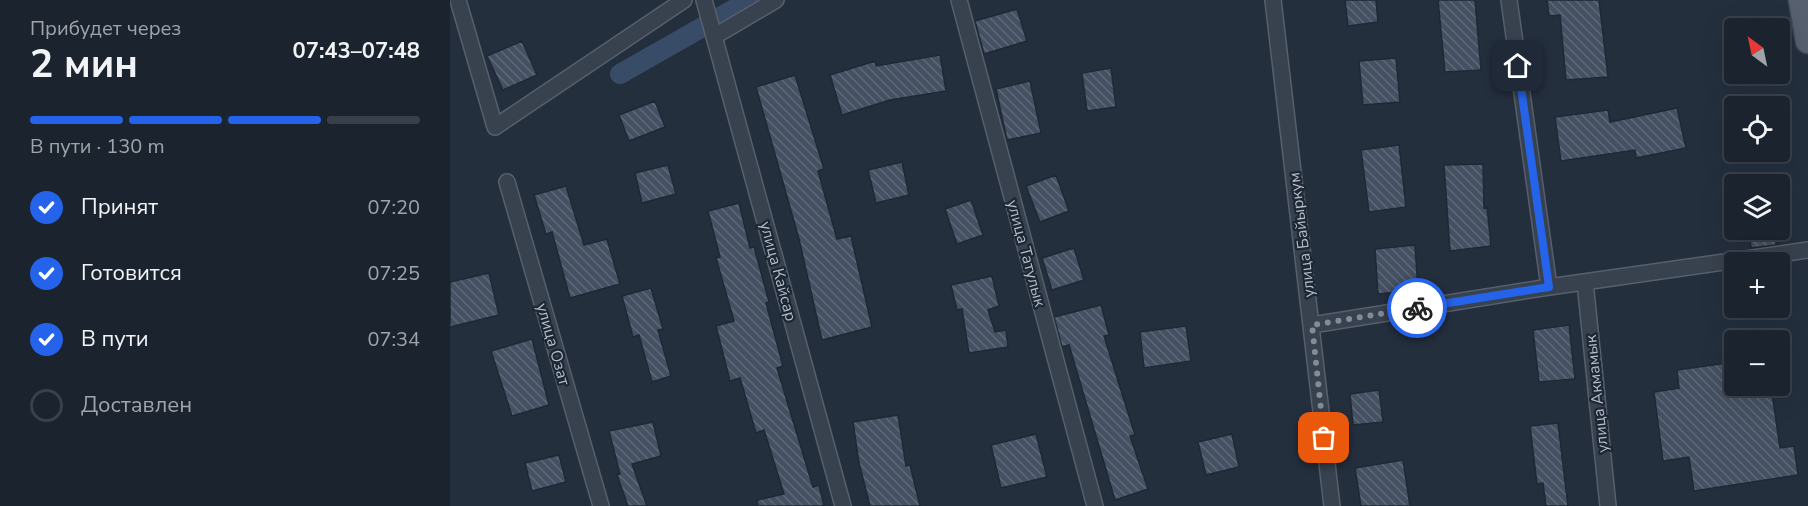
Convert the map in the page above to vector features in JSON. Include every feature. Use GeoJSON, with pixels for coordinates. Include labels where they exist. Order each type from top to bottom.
{"type":"FeatureCollection","features":[{"type":"Feature","properties":{"kind":"main road"},"geometry":{"type":"LineString","coordinates":[[1801,0],[1808,41]]}},
{"type":"Feature","properties":{"kind":"street"},"geometry":{"type":"LineString","coordinates":[[458,0],[495,127],[684,0]]}},
{"type":"Feature","properties":{"kind":"street","name":"улица Кайсар"},"geometry":{"type":"LineString","coordinates":[[704,0],[843,506]]}},
{"type":"Feature","properties":{"kind":"street"},"geometry":{"type":"LineString","coordinates":[[715,36],[776,0]]}},
{"type":"Feature","properties":{"kind":"street","name":"улица Татулык"},"geometry":{"type":"LineString","coordinates":[[959,0],[1095,506]]}},
{"type":"Feature","properties":{"kind":"street","name":"улица Байыркум"},"geometry":{"type":"LineString","coordinates":[[1274,0],[1332,506]]}},
{"type":"Feature","properties":{"kind":"street"},"geometry":{"type":"LineString","coordinates":[[1509,0],[1549,287]]}},
{"type":"Feature","properties":{"kind":"street","name":"улица Озат"},"geometry":{"type":"LineString","coordinates":[[507,182],[600,506]]}},
{"type":"Feature","properties":{"kind":"street"},"geometry":{"type":"LineString","coordinates":[[1312,325],[1549,287],[1808,250]]}},
{"type":"Feature","properties":{"kind":"street","name":"улица Акмамык"},"geometry":{"type":"LineString","coordinates":[[1585,282],[1608,506]]}},
{"type":"Feature","properties":{"kind":"building"},"geometry":{"type":"Polygon","coordinates":[[[1345,0],[1376,0],[1378,22],[1348,26],[1345,0]]]}},
{"type":"Feature","properties":{"kind":"building"},"geometry":{"type":"Polygon","coordinates":[[[1438,0],[1475,0],[1481,70],[1445,72],[1438,0]]]}},
{"type":"Feature","properties":{"kind":"building"},"geometry":{"type":"Polygon","coordinates":[[[1547,0],[1599,0],[1608,77],[1566,80],[1560,15],[1549,16],[1547,0]]]}},
{"type":"Feature","properties":{"kind":"building"},"geometry":{"type":"Polygon","coordinates":[[[1017,9],[1027,41],[984,54],[975,21],[1017,9]]]}},
{"type":"Feature","properties":{"kind":"building"},"geometry":{"type":"Polygon","coordinates":[[[522,41],[537,75],[503,90],[487,56],[522,41]]]}},
{"type":"Feature","properties":{"kind":"building"},"geometry":{"type":"Polygon","coordinates":[[[940,55],[946,91],[890,100],[842,115],[830,75],[875,61],[876,66],[940,55]]]}},
{"type":"Feature","properties":{"kind":"building"},"geometry":{"type":"Polygon","coordinates":[[[1396,58],[1400,102],[1363,105],[1359,61],[1396,58]]]}},
{"type":"Feature","properties":{"kind":"building"},"geometry":{"type":"Polygon","coordinates":[[[1111,68],[1116,107],[1087,111],[1082,73],[1111,68]]]}},
{"type":"Feature","properties":{"kind":"building"},"geometry":{"type":"Polygon","coordinates":[[[795,75],[824,169],[818,171],[837,239],[851,236],[872,327],[822,340],[799,239],[756,87],[795,75]]]}},
{"type":"Feature","properties":{"kind":"building"},"geometry":{"type":"Polygon","coordinates":[[[1030,81],[1041,133],[1007,140],[996,89],[1030,81]]]}},
{"type":"Feature","properties":{"kind":"building"},"geometry":{"type":"Polygon","coordinates":[[[655,101],[665,127],[629,141],[619,115],[655,101]]]}},
{"type":"Feature","properties":{"kind":"building"},"geometry":{"type":"Polygon","coordinates":[[[1677,108],[1686,148],[1636,158],[1635,150],[1561,161],[1555,117],[1608,110],[1610,122],[1677,108]]]}},
{"type":"Feature","properties":{"kind":"building"},"geometry":{"type":"Polygon","coordinates":[[[1399,145],[1406,207],[1369,212],[1361,150],[1399,145]]]}},
{"type":"Feature","properties":{"kind":"building"},"geometry":{"type":"Polygon","coordinates":[[[902,162],[909,195],[876,203],[868,170],[902,162]]]}},
{"type":"Feature","properties":{"kind":"building"},"geometry":{"type":"Polygon","coordinates":[[[1483,164],[1484,208],[1487,207],[1491,246],[1450,251],[1444,165],[1483,164]]]}},
{"type":"Feature","properties":{"kind":"building"},"geometry":{"type":"Polygon","coordinates":[[[668,165],[676,194],[642,203],[635,173],[668,165]]]}},
{"type":"Feature","properties":{"kind":"building"},"geometry":{"type":"Polygon","coordinates":[[[1056,175],[1069,211],[1040,222],[1026,186],[1056,175]]]}},
{"type":"Feature","properties":{"kind":"building"},"geometry":{"type":"Polygon","coordinates":[[[566,186],[584,245],[607,239],[620,284],[570,298],[552,232],[546,234],[534,195],[566,186]]]}},
{"type":"Feature","properties":{"kind":"building"},"geometry":{"type":"Polygon","coordinates":[[[971,200],[983,235],[957,244],[945,209],[971,200]]]}},
{"type":"Feature","properties":{"kind":"building"},"geometry":{"type":"Polygon","coordinates":[[[739,203],[750,248],[754,247],[769,302],[766,303],[783,366],[777,368],[813,487],[819,485],[824,506],[758,506],[757,500],[784,494],[764,430],[756,433],[740,378],[730,381],[716,326],[734,321],[716,258],[720,257],[708,211],[739,203]]]}},
{"type":"Feature","properties":{"kind":"building"},"geometry":{"type":"Polygon","coordinates":[[[1750,240],[1776,240],[1776,245],[1751,248],[1750,240]]]}},
{"type":"Feature","properties":{"kind":"building"},"geometry":{"type":"Polygon","coordinates":[[[1415,245],[1418,290],[1378,294],[1375,249],[1415,245]]]}},
{"type":"Feature","properties":{"kind":"building"},"geometry":{"type":"Polygon","coordinates":[[[1074,248],[1084,280],[1052,290],[1042,258],[1074,248]]]}},
{"type":"Feature","properties":{"kind":"building"},"geometry":{"type":"Polygon","coordinates":[[[489,273],[499,315],[450,327],[450,282],[489,273]]]}},
{"type":"Feature","properties":{"kind":"building"},"geometry":{"type":"Polygon","coordinates":[[[992,276],[999,306],[988,310],[995,332],[1006,330],[1008,347],[969,353],[962,309],[957,310],[951,285],[992,276]]]}},
{"type":"Feature","properties":{"kind":"building"},"geometry":{"type":"Polygon","coordinates":[[[651,288],[663,329],[658,330],[671,376],[652,382],[639,335],[633,337],[622,296],[651,288]]]}},
{"type":"Feature","properties":{"kind":"building"},"geometry":{"type":"Polygon","coordinates":[[[1101,305],[1109,335],[1104,336],[1135,435],[1130,436],[1148,489],[1115,500],[1069,345],[1062,347],[1054,317],[1101,305]]]}},
{"type":"Feature","properties":{"kind":"building"},"geometry":{"type":"Polygon","coordinates":[[[1569,325],[1575,379],[1539,382],[1533,330],[1569,325]]]}},
{"type":"Feature","properties":{"kind":"building"},"geometry":{"type":"Polygon","coordinates":[[[1186,326],[1191,361],[1144,368],[1140,332],[1186,326]]]}},
{"type":"Feature","properties":{"kind":"building"},"geometry":{"type":"Polygon","coordinates":[[[532,339],[549,405],[512,416],[491,351],[532,339]]]}},
{"type":"Feature","properties":{"kind":"building"},"geometry":{"type":"Polygon","coordinates":[[[1724,363],[1724,396],[1772,396],[1780,448],[1794,446],[1798,475],[1694,491],[1689,457],[1663,461],[1654,392],[1679,388],[1677,370],[1724,363]]]}},
{"type":"Feature","properties":{"kind":"building"},"geometry":{"type":"Polygon","coordinates":[[[1379,390],[1383,422],[1353,425],[1350,394],[1379,390]]]}},
{"type":"Feature","properties":{"kind":"building"},"geometry":{"type":"Polygon","coordinates":[[[898,415],[906,466],[910,465],[920,506],[870,506],[859,463],[853,422],[898,415]]]}},
{"type":"Feature","properties":{"kind":"building"},"geometry":{"type":"Polygon","coordinates":[[[653,422],[661,456],[632,464],[647,506],[628,506],[617,475],[620,474],[609,431],[653,422]]]}},
{"type":"Feature","properties":{"kind":"building"},"geometry":{"type":"Polygon","coordinates":[[[1558,423],[1568,506],[1546,506],[1543,483],[1537,484],[1530,426],[1558,423]]]}},
{"type":"Feature","properties":{"kind":"building"},"geometry":{"type":"Polygon","coordinates":[[[1036,434],[1047,477],[1001,488],[991,445],[1036,434]]]}},
{"type":"Feature","properties":{"kind":"building"},"geometry":{"type":"Polygon","coordinates":[[[1232,434],[1239,467],[1206,475],[1198,442],[1232,434]]]}},
{"type":"Feature","properties":{"kind":"building"},"geometry":{"type":"Polygon","coordinates":[[[559,455],[566,482],[532,491],[525,463],[559,455]]]}},
{"type":"Feature","properties":{"kind":"building"},"geometry":{"type":"Polygon","coordinates":[[[1403,460],[1410,506],[1361,506],[1355,468],[1403,460]]]}},
{"type":"Feature","properties":{"kind":"waterway"},"geometry":{"type":"LineString","coordinates":[[620,74],[750,0]]}},
{"type":"Feature","properties":{"kind":"way so far"},"geometry":{"type":"LineString","coordinates":[[1324,438],[1312,325],[1417,308]]}},
{"type":"Feature","properties":{"kind":"route"},"geometry":{"type":"LineString","coordinates":[[1417,308],[1549,287],[1518,66]]}}]}
